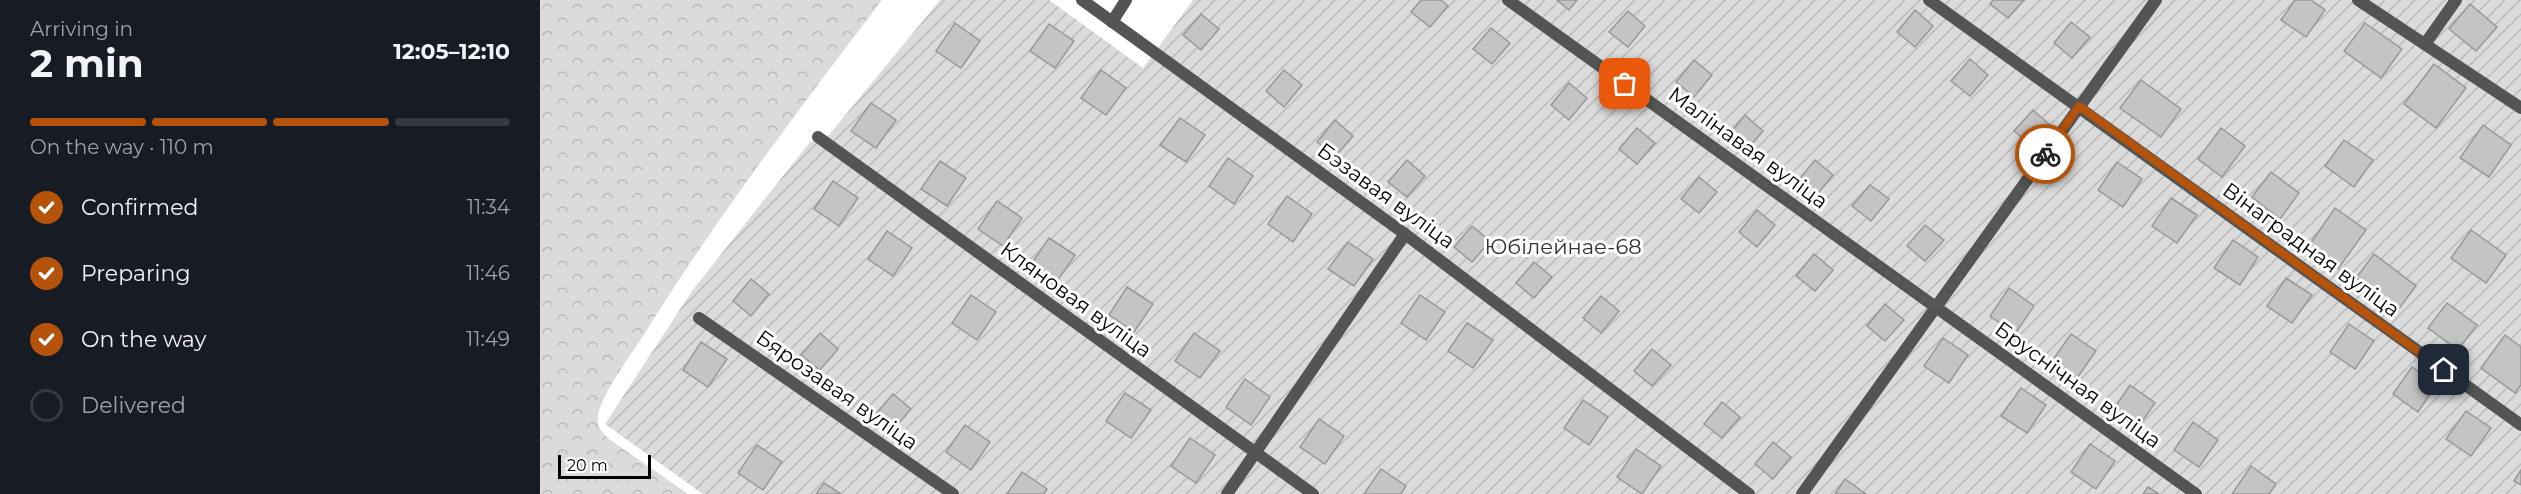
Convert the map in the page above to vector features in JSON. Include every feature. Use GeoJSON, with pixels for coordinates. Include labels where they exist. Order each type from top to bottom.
{"type":"FeatureCollection","features":[{"type":"Feature","properties":{"kind":"street","name":"Бэзавая вуліца"},"geometry":{"type":"LineString","coordinates":[[1082,0],[1405,234],[1749,494]]}},
{"type":"Feature","properties":{"kind":"street"},"geometry":{"type":"LineString","coordinates":[[1112,22],[1126,0]]}},
{"type":"Feature","properties":{"kind":"street","name":"Малінавая вуліца"},"geometry":{"type":"LineString","coordinates":[[1508,0],[1937,308]]}},
{"type":"Feature","properties":{"kind":"street","name":"Вінаградная вуліца"},"geometry":{"type":"LineString","coordinates":[[1929,0],[2521,425]]}},
{"type":"Feature","properties":{"kind":"street"},"geometry":{"type":"LineString","coordinates":[[1802,494],[2156,0]]}},
{"type":"Feature","properties":{"kind":"street"},"geometry":{"type":"LineString","coordinates":[[2358,0],[2521,108]]}},
{"type":"Feature","properties":{"kind":"street"},"geometry":{"type":"LineString","coordinates":[[2425,44],[2456,0]]}},
{"type":"Feature","properties":{"kind":"street","name":"Кляновая вуліца"},"geometry":{"type":"LineString","coordinates":[[818,137],[1313,494]]}},
{"type":"Feature","properties":{"kind":"street"},"geometry":{"type":"LineString","coordinates":[[1227,494],[1405,234]]}},
{"type":"Feature","properties":{"kind":"street","name":"Бруснічная вуліца"},"geometry":{"type":"LineString","coordinates":[[1937,308],[2196,494]]}},
{"type":"Feature","properties":{"kind":"street","name":"Бярозавая вуліца"},"geometry":{"type":"LineString","coordinates":[[699,318],[953,494]]}},
{"type":"Feature","properties":{"kind":"green space"},"geometry":{"type":"Polygon","coordinates":[[[540,0],[882,0],[728,207],[624,364],[601,406],[598,422],[609,439],[688,494],[540,494],[540,0]]]}},
{"type":"Feature","properties":{"kind":"green space","name":"Юбілейнае-68"},"geometry":{"type":"Polygon","coordinates":[[[940,0],[1049,0],[1143,68],[1193,0],[2521,0],[2521,494],[703,494],[605,424],[692,291],[810,142],[829,135],[940,0]]]}},
{"type":"Feature","properties":{"kind":"building"},"geometry":{"type":"Polygon","coordinates":[[[1421,0],[1441,0],[1448,6],[1430,27],[1411,12],[1421,0]]]}},
{"type":"Feature","properties":{"kind":"building"},"geometry":{"type":"Polygon","coordinates":[[[1557,0],[1577,0],[1569,10],[1557,0]]]}},
{"type":"Feature","properties":{"kind":"building"},"geometry":{"type":"Polygon","coordinates":[[[1993,0],[2024,0],[2008,18],[1990,4],[1993,0]]]}},
{"type":"Feature","properties":{"kind":"building"},"geometry":{"type":"Polygon","coordinates":[[[2295,0],[2311,0],[2325,10],[2306,37],[2281,20],[2295,0]]]}},
{"type":"Feature","properties":{"kind":"building"},"geometry":{"type":"Polygon","coordinates":[[[2470,4],[2497,27],[2476,51],[2449,29],[2470,4]]]}},
{"type":"Feature","properties":{"kind":"building"},"geometry":{"type":"Polygon","coordinates":[[[1915,10],[1933,26],[1915,47],[1897,32],[1915,10]]]}},
{"type":"Feature","properties":{"kind":"building"},"geometry":{"type":"Polygon","coordinates":[[[1628,11],[1645,26],[1628,47],[1609,32],[1628,11]]]}},
{"type":"Feature","properties":{"kind":"building"},"geometry":{"type":"Polygon","coordinates":[[[1201,14],[1219,29],[1201,50],[1183,35],[1201,14]]]}},
{"type":"Feature","properties":{"kind":"building"},"geometry":{"type":"Polygon","coordinates":[[[2071,22],[2090,37],[2072,58],[2054,43],[2071,22]]]}},
{"type":"Feature","properties":{"kind":"building"},"geometry":{"type":"Polygon","coordinates":[[[955,23],[980,41],[961,68],[936,51],[955,23]]]}},
{"type":"Feature","properties":{"kind":"building"},"geometry":{"type":"Polygon","coordinates":[[[2365,23],[2402,49],[2381,78],[2344,51],[2365,23]]]}},
{"type":"Feature","properties":{"kind":"building"},"geometry":{"type":"Polygon","coordinates":[[[1049,24],[1074,41],[1055,68],[1030,51],[1049,24]]]}},
{"type":"Feature","properties":{"kind":"building"},"geometry":{"type":"Polygon","coordinates":[[[1491,28],[1510,43],[1492,64],[1473,49],[1491,28]]]}},
{"type":"Feature","properties":{"kind":"building"},"geometry":{"type":"Polygon","coordinates":[[[1970,59],[1988,75],[1970,96],[1951,81],[1970,59]]]}},
{"type":"Feature","properties":{"kind":"building"},"geometry":{"type":"Polygon","coordinates":[[[1694,60],[1712,75],[1694,97],[1676,82],[1694,60]]]}},
{"type":"Feature","properties":{"kind":"building"},"geometry":{"type":"Polygon","coordinates":[[[2434,64],[2466,88],[2436,128],[2404,104],[2434,64]]]}},
{"type":"Feature","properties":{"kind":"building"},"geometry":{"type":"Polygon","coordinates":[[[1101,70],[1126,88],[1106,115],[1081,98],[1101,70]]]}},
{"type":"Feature","properties":{"kind":"building"},"geometry":{"type":"Polygon","coordinates":[[[1284,70],[1302,85],[1284,107],[1266,91],[1284,70]]]}},
{"type":"Feature","properties":{"kind":"building"},"geometry":{"type":"Polygon","coordinates":[[[2141,80],[2181,109],[2161,137],[2120,108],[2141,80]]]}},
{"type":"Feature","properties":{"kind":"building"},"geometry":{"type":"Polygon","coordinates":[[[1569,83],[1587,98],[1569,120],[1551,105],[1569,83]]]}},
{"type":"Feature","properties":{"kind":"building"},"geometry":{"type":"Polygon","coordinates":[[[871,103],[896,120],[876,148],[851,131],[871,103]]]}},
{"type":"Feature","properties":{"kind":"building"},"geometry":{"type":"Polygon","coordinates":[[[2033,110],[2050,125],[2033,146],[2014,131],[2033,110]]]}},
{"type":"Feature","properties":{"kind":"building"},"geometry":{"type":"Polygon","coordinates":[[[1745,115],[1763,131],[1745,152],[1727,137],[1745,115]]]}},
{"type":"Feature","properties":{"kind":"building"},"geometry":{"type":"Polygon","coordinates":[[[1180,118],[1205,135],[1186,162],[1160,145],[1180,118]]]}},
{"type":"Feature","properties":{"kind":"building"},"geometry":{"type":"Polygon","coordinates":[[[1335,120],[1353,136],[1335,157],[1317,142],[1335,120]]]}},
{"type":"Feature","properties":{"kind":"building"},"geometry":{"type":"Polygon","coordinates":[[[2483,125],[2511,145],[2489,177],[2460,158],[2483,125]]]}},
{"type":"Feature","properties":{"kind":"building"},"geometry":{"type":"Polygon","coordinates":[[[1637,128],[1655,143],[1637,164],[1619,149],[1637,128]]]}},
{"type":"Feature","properties":{"kind":"building"},"geometry":{"type":"Polygon","coordinates":[[[2221,128],[2245,146],[2222,177],[2198,159],[2221,128]]]}},
{"type":"Feature","properties":{"kind":"building"},"geometry":{"type":"Polygon","coordinates":[[[2344,140],[2373,160],[2354,187],[2325,166],[2344,140]]]}},
{"type":"Feature","properties":{"kind":"building"},"geometry":{"type":"Polygon","coordinates":[[[1228,158],[1253,176],[1234,204],[1209,186],[1228,158]]]}},
{"type":"Feature","properties":{"kind":"building"},"geometry":{"type":"Polygon","coordinates":[[[1407,160],[1425,176],[1407,197],[1388,182],[1407,160]]]}},
{"type":"Feature","properties":{"kind":"building"},"geometry":{"type":"Polygon","coordinates":[[[1815,160],[1833,175],[1815,197],[1797,182],[1815,160]]]}},
{"type":"Feature","properties":{"kind":"building"},"geometry":{"type":"Polygon","coordinates":[[[940,161],[966,178],[947,206],[921,189],[940,161]]]}},
{"type":"Feature","properties":{"kind":"building"},"geometry":{"type":"Polygon","coordinates":[[[2117,162],[2142,179],[2123,207],[2098,190],[2117,162]]]}},
{"type":"Feature","properties":{"kind":"building"},"geometry":{"type":"Polygon","coordinates":[[[2271,172],[2299,193],[2280,219],[2252,197],[2271,172]]]}},
{"type":"Feature","properties":{"kind":"building"},"geometry":{"type":"Polygon","coordinates":[[[1699,177],[1717,192],[1699,213],[1681,199],[1699,177]]]}},
{"type":"Feature","properties":{"kind":"building"},"geometry":{"type":"Polygon","coordinates":[[[833,181],[858,198],[839,226],[814,209],[833,181]]]}},
{"type":"Feature","properties":{"kind":"building"},"geometry":{"type":"Polygon","coordinates":[[[1870,185],[1889,199],[1871,221],[1852,206],[1870,185]]]}},
{"type":"Feature","properties":{"kind":"building"},"geometry":{"type":"Polygon","coordinates":[[[1287,196],[1312,214],[1293,242],[1268,224],[1287,196]]]}},
{"type":"Feature","properties":{"kind":"building"},"geometry":{"type":"Polygon","coordinates":[[[2171,198],[2197,215],[2177,243],[2152,226],[2171,198]]]}},
{"type":"Feature","properties":{"kind":"building"},"geometry":{"type":"Polygon","coordinates":[[[997,201],[1022,218],[1003,246],[978,229],[997,201]]]}},
{"type":"Feature","properties":{"kind":"building"},"geometry":{"type":"Polygon","coordinates":[[[2335,208],[2366,230],[2338,269],[2308,247],[2335,208]]]}},
{"type":"Feature","properties":{"kind":"building"},"geometry":{"type":"Polygon","coordinates":[[[1757,210],[1775,225],[1757,247],[1739,232],[1757,210]]]}},
{"type":"Feature","properties":{"kind":"building"},"geometry":{"type":"Polygon","coordinates":[[[1925,225],[1944,240],[1925,261],[1907,246],[1925,225]]]}},
{"type":"Feature","properties":{"kind":"building"},"geometry":{"type":"Polygon","coordinates":[[[1472,226],[1490,241],[1472,262],[1454,247],[1472,226]]]}},
{"type":"Feature","properties":{"kind":"building"},"geometry":{"type":"Polygon","coordinates":[[[2471,230],[2506,255],[2486,283],[2451,258],[2471,230]]]}},
{"type":"Feature","properties":{"kind":"building"},"geometry":{"type":"Polygon","coordinates":[[[887,231],[912,248],[893,276],[868,259],[887,231]]]}},
{"type":"Feature","properties":{"kind":"building"},"geometry":{"type":"Polygon","coordinates":[[[1049,238],[1075,255],[1056,283],[1030,266],[1049,238]]]}},
{"type":"Feature","properties":{"kind":"building"},"geometry":{"type":"Polygon","coordinates":[[[2233,240],[2258,257],[2240,285],[2214,268],[2233,240]]]}},
{"type":"Feature","properties":{"kind":"building"},"geometry":{"type":"Polygon","coordinates":[[[1348,242],[1373,259],[1354,286],[1328,269],[1348,242]]]}},
{"type":"Feature","properties":{"kind":"building"},"geometry":{"type":"Polygon","coordinates":[[[1814,254],[1833,270],[1815,291],[1796,276],[1814,254]]]}},
{"type":"Feature","properties":{"kind":"building"},"geometry":{"type":"Polygon","coordinates":[[[2374,254],[2416,286],[2398,310],[2356,278],[2374,254]]]}},
{"type":"Feature","properties":{"kind":"building"},"geometry":{"type":"Polygon","coordinates":[[[1534,262],[1552,277],[1534,298],[1516,283],[1534,262]]]}},
{"type":"Feature","properties":{"kind":"building"},"geometry":{"type":"Polygon","coordinates":[[[2286,278],[2312,295],[2292,323],[2267,306],[2286,278]]]}},
{"type":"Feature","properties":{"kind":"building"},"geometry":{"type":"Polygon","coordinates":[[[751,279],[769,294],[751,316],[733,301],[751,279]]]}},
{"type":"Feature","properties":{"kind":"building"},"geometry":{"type":"Polygon","coordinates":[[[1127,287],[1153,304],[1134,332],[1109,315],[1127,287]]]}},
{"type":"Feature","properties":{"kind":"building"},"geometry":{"type":"Polygon","coordinates":[[[2009,288],[2034,306],[2015,334],[1990,316],[2009,288]]]}},
{"type":"Feature","properties":{"kind":"building"},"geometry":{"type":"Polygon","coordinates":[[[971,295],[996,312],[977,340],[952,323],[971,295]]]}},
{"type":"Feature","properties":{"kind":"building"},"geometry":{"type":"Polygon","coordinates":[[[1420,295],[1445,312],[1426,340],[1401,323],[1420,295]]]}},
{"type":"Feature","properties":{"kind":"building"},"geometry":{"type":"Polygon","coordinates":[[[1601,296],[1619,311],[1601,333],[1583,318],[1601,296]]]}},
{"type":"Feature","properties":{"kind":"building"},"geometry":{"type":"Polygon","coordinates":[[[2447,303],[2477,325],[2458,350],[2428,328],[2447,303]]]}},
{"type":"Feature","properties":{"kind":"building"},"geometry":{"type":"Polygon","coordinates":[[[1885,304],[1904,320],[1885,341],[1867,326],[1885,304]]]}},
{"type":"Feature","properties":{"kind":"building"},"geometry":{"type":"Polygon","coordinates":[[[1467,323],[1493,340],[1473,368],[1448,351],[1467,323]]]}},
{"type":"Feature","properties":{"kind":"building"},"geometry":{"type":"Polygon","coordinates":[[[2349,324],[2374,341],[2355,369],[2330,352],[2349,324]]]}},
{"type":"Feature","properties":{"kind":"building"},"geometry":{"type":"Polygon","coordinates":[[[820,333],[838,349],[820,370],[801,355],[820,333]]]}},
{"type":"Feature","properties":{"kind":"building"},"geometry":{"type":"Polygon","coordinates":[[[1194,333],[1220,351],[1200,378],[1175,361],[1194,333]]]}},
{"type":"Feature","properties":{"kind":"building"},"geometry":{"type":"Polygon","coordinates":[[[2071,334],[2096,351],[2077,378],[2052,361],[2071,334]]]}},
{"type":"Feature","properties":{"kind":"building"},"geometry":{"type":"Polygon","coordinates":[[[2505,335],[2521,347],[2521,385],[2515,393],[2481,368],[2505,335]]]}},
{"type":"Feature","properties":{"kind":"building"},"geometry":{"type":"Polygon","coordinates":[[[1943,338],[1968,355],[1949,383],[1924,366],[1943,338]]]}},
{"type":"Feature","properties":{"kind":"building"},"geometry":{"type":"Polygon","coordinates":[[[701,342],[727,359],[708,387],[683,370],[701,342]]]}},
{"type":"Feature","properties":{"kind":"building"},"geometry":{"type":"Polygon","coordinates":[[[1652,349],[1671,365],[1652,386],[1634,371],[1652,349]]]}},
{"type":"Feature","properties":{"kind":"building"},"geometry":{"type":"Polygon","coordinates":[[[2412,367],[2437,384],[2418,412],[2393,394],[2412,367]]]}},
{"type":"Feature","properties":{"kind":"building"},"geometry":{"type":"Polygon","coordinates":[[[1245,379],[1270,397],[1251,425],[1226,407],[1245,379]]]}},
{"type":"Feature","properties":{"kind":"building"},"geometry":{"type":"Polygon","coordinates":[[[2130,385],[2155,403],[2136,430],[2111,413],[2130,385]]]}},
{"type":"Feature","properties":{"kind":"building"},"geometry":{"type":"Polygon","coordinates":[[[2021,388],[2046,405],[2027,433],[2001,416],[2021,388]]]}},
{"type":"Feature","properties":{"kind":"building"},"geometry":{"type":"Polygon","coordinates":[[[1125,393],[1151,410],[1131,438],[1106,421],[1125,393]]]}},
{"type":"Feature","properties":{"kind":"building"},"geometry":{"type":"Polygon","coordinates":[[[893,394],[911,409],[893,430],[875,415],[893,394]]]}},
{"type":"Feature","properties":{"kind":"building"},"geometry":{"type":"Polygon","coordinates":[[[1583,400],[1608,417],[1589,445],[1564,428],[1583,400]]]}},
{"type":"Feature","properties":{"kind":"building"},"geometry":{"type":"Polygon","coordinates":[[[1722,402],[1740,417],[1722,438],[1704,424],[1722,402]]]}},
{"type":"Feature","properties":{"kind":"building"},"geometry":{"type":"Polygon","coordinates":[[[2466,411],[2491,428],[2471,456],[2446,439],[2466,411]]]}},
{"type":"Feature","properties":{"kind":"building"},"geometry":{"type":"Polygon","coordinates":[[[1319,419],[1344,436],[1325,464],[1300,447],[1319,419]]]}},
{"type":"Feature","properties":{"kind":"building"},"geometry":{"type":"Polygon","coordinates":[[[2193,422],[2218,440],[2199,467],[2174,450],[2193,422]]]}},
{"type":"Feature","properties":{"kind":"building"},"geometry":{"type":"Polygon","coordinates":[[[965,425],[990,442],[971,470],[946,452],[965,425]]]}},
{"type":"Feature","properties":{"kind":"building"},"geometry":{"type":"Polygon","coordinates":[[[1190,438],[1215,455],[1196,483],[1171,466],[1190,438]]]}},
{"type":"Feature","properties":{"kind":"building"},"geometry":{"type":"Polygon","coordinates":[[[1773,442],[1791,457],[1773,479],[1755,464],[1773,442]]]}},
{"type":"Feature","properties":{"kind":"building"},"geometry":{"type":"Polygon","coordinates":[[[2090,444],[2115,461],[2096,489],[2071,472],[2090,444]]]}},
{"type":"Feature","properties":{"kind":"building"},"geometry":{"type":"Polygon","coordinates":[[[757,445],[782,462],[763,490],[738,473],[757,445]]]}},
{"type":"Feature","properties":{"kind":"building"},"geometry":{"type":"Polygon","coordinates":[[[1636,449],[1661,466],[1642,494],[1617,477],[1636,449]]]}},
{"type":"Feature","properties":{"kind":"building"},"geometry":{"type":"Polygon","coordinates":[[[2251,466],[2276,484],[2269,494],[2232,494],[2251,466]]]}},
{"type":"Feature","properties":{"kind":"building"},"geometry":{"type":"Polygon","coordinates":[[[1381,469],[1406,486],[1401,494],[1364,494],[1381,469]]]}},
{"type":"Feature","properties":{"kind":"building"},"geometry":{"type":"Polygon","coordinates":[[[2521,470],[2521,485],[2514,481],[2521,470]]]}},
{"type":"Feature","properties":{"kind":"building"},"geometry":{"type":"Polygon","coordinates":[[[1022,472],[1047,489],[1044,494],[1007,494],[1022,472]]]}},
{"type":"Feature","properties":{"kind":"building"},"geometry":{"type":"Polygon","coordinates":[[[1845,479],[1866,494],[1835,494],[1845,479]]]}},
{"type":"Feature","properties":{"kind":"building"},"geometry":{"type":"Polygon","coordinates":[[[824,483],[841,494],[816,494],[824,483]]]}},
{"type":"Feature","properties":{"kind":"building"},"geometry":{"type":"Polygon","coordinates":[[[2148,487],[2159,494],[2143,494],[2148,487]]]}},
{"type":"Feature","properties":{"kind":"way so far"},"geometry":{"type":"LineString","coordinates":[[1625,84],[1937,308],[2045,154]]}},
{"type":"Feature","properties":{"kind":"route"},"geometry":{"type":"LineString","coordinates":[[2045,154],[2079,106],[2444,370]]}}]}
